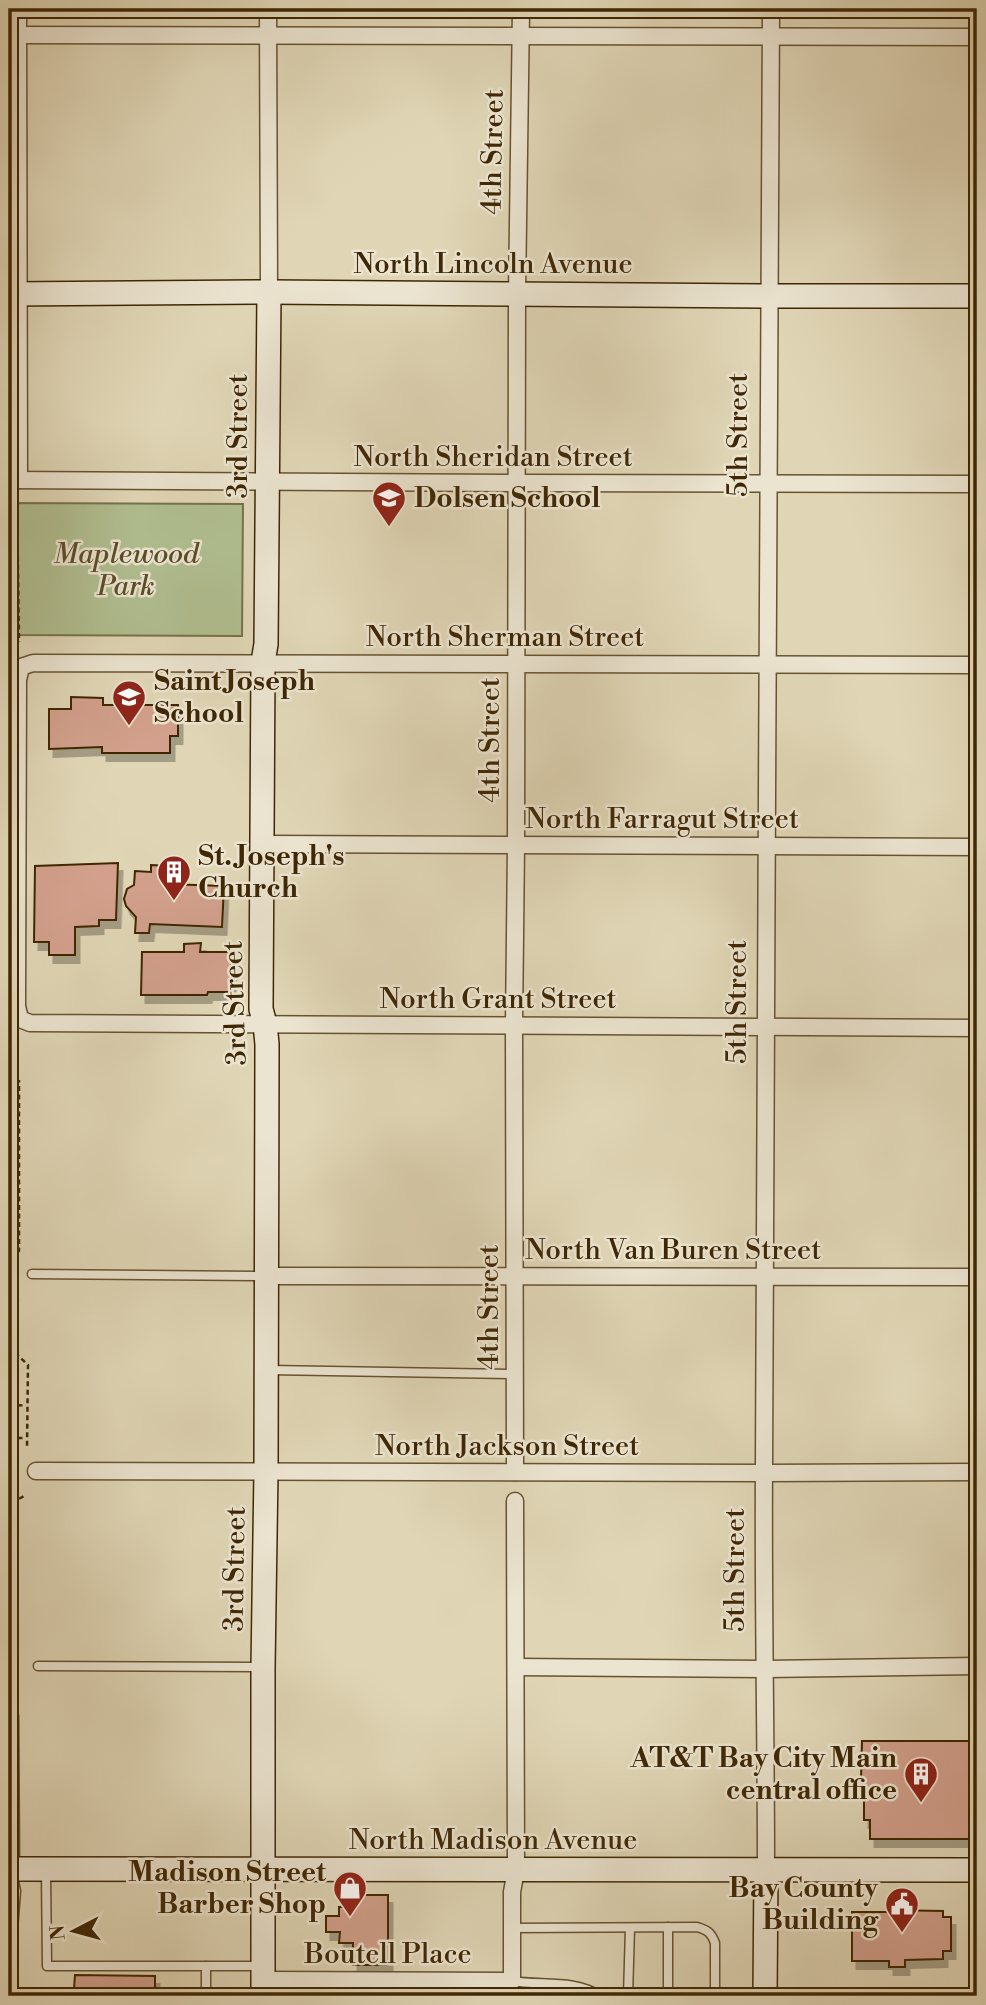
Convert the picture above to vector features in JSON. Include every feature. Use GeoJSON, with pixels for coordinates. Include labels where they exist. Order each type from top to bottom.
{"type":"FeatureCollection","features":[{"type":"Feature","properties":{"kind":"street"},"geometry":{"type":"LineString","coordinates":[[14,480],[13,35],[18,9]]}},
{"type":"Feature","properties":{"kind":"street","name":"3rd Street"},"geometry":{"type":"LineString","coordinates":[[263,1981],[267,1044],[261,1009],[269,292],[268,9]]}},
{"type":"Feature","properties":{"kind":"street","name":"4th Street"},"geometry":{"type":"LineString","coordinates":[[515,1472],[513,1026],[521,9]]}},
{"type":"Feature","properties":{"kind":"street","name":"5th Street"},"geometry":{"type":"LineString","coordinates":[[765,1996],[764,1473],[771,9]]}},
{"type":"Feature","properties":{"kind":"street"},"geometry":{"type":"LineString","coordinates":[[13,35],[977,37]]}},
{"type":"Feature","properties":{"kind":"street","name":"North Lincoln Avenue"},"geometry":{"type":"LineString","coordinates":[[13,295],[269,292],[977,296]]}},
{"type":"Feature","properties":{"kind":"street","name":"North Sheridan Street"},"geometry":{"type":"LineString","coordinates":[[14,480],[977,484]]}},
{"type":"Feature","properties":{"kind":"street","name":"North Sherman Street"},"geometry":{"type":"LineString","coordinates":[[20,1018],[17,1006],[18,680],[21,667],[33,663],[263,662],[977,665]]}},
{"type":"Feature","properties":{"kind":"street","name":"North Farragut Street"},"geometry":{"type":"LineString","coordinates":[[263,844],[977,847]]}},
{"type":"Feature","properties":{"kind":"street","name":"North Grant Street"},"geometry":{"type":"LineString","coordinates":[[20,1018],[30,1023],[977,1028]]}},
{"type":"Feature","properties":{"kind":"street","name":"North Van Buren Street"},"geometry":{"type":"LineString","coordinates":[[266,1276],[977,1277]]}},
{"type":"Feature","properties":{"kind":"street","name":"North Jackson Street"},"geometry":{"type":"LineString","coordinates":[[36,1471],[977,1472]]}},
{"type":"Feature","properties":{"kind":"street"},"geometry":{"type":"LineString","coordinates":[[512,1981],[512,1892],[516,1870],[515,1501]]}},
{"type":"Feature","properties":{"kind":"street"},"geometry":{"type":"LineString","coordinates":[[516,1667],[765,1669],[977,1666]]}},
{"type":"Feature","properties":{"kind":"street"},"geometry":{"type":"LineString","coordinates":[[10,1716],[10,1869]]}},
{"type":"Feature","properties":{"kind":"street","name":"North Madison Avenue"},"geometry":{"type":"LineString","coordinates":[[10,1869],[977,1870]]}},
{"type":"Feature","properties":{"kind":"street","name":"Boutell Place"},"geometry":{"type":"LineString","coordinates":[[263,1981],[398,1989],[512,1981]]}},
{"type":"Feature","properties":{"kind":"lane","name":"North Van Buren Street"},"geometry":{"type":"LineString","coordinates":[[32,1274],[266,1276]]}},
{"type":"Feature","properties":{"kind":"lane"},"geometry":{"type":"LineString","coordinates":[[266,1370],[515,1374]]}},
{"type":"Feature","properties":{"kind":"lane"},"geometry":{"type":"LineString","coordinates":[[38,1666],[263,1667]]}},
{"type":"Feature","properties":{"kind":"lane"},"geometry":{"type":"LineString","coordinates":[[9,1978],[16,1891],[10,1869]]}},
{"type":"Feature","properties":{"kind":"lane"},"geometry":{"type":"LineString","coordinates":[[46,1869],[47,1966],[206,1966],[263,1981]]}},
{"type":"Feature","properties":{"kind":"lane"},"geometry":{"type":"LineString","coordinates":[[668,1927],[668,1996]]}},
{"type":"Feature","properties":{"kind":"lane"},"geometry":{"type":"LineString","coordinates":[[512,1928],[696,1927],[708,1930],[713,1936],[716,1958],[715,1996]]}},
{"type":"Feature","properties":{"kind":"lane"},"geometry":{"type":"LineString","coordinates":[[628,1996],[630,1928]]}},
{"type":"Feature","properties":{"kind":"lane"},"geometry":{"type":"LineString","coordinates":[[206,1966],[206,1996]]}},
{"type":"Feature","properties":{"kind":"lane"},"geometry":{"type":"LineString","coordinates":[[512,1981],[581,1986],[600,1996]]}},
{"type":"Feature","properties":{"kind":"path"},"geometry":{"type":"LineString","coordinates":[[17,497],[19,642]]}},
{"type":"Feature","properties":{"kind":"path"},"geometry":{"type":"LineString","coordinates":[[9,575],[18,573]]}},
{"type":"Feature","properties":{"kind":"path"},"geometry":{"type":"LineString","coordinates":[[9,1251],[19,1251],[19,1080]]}},
{"type":"Feature","properties":{"kind":"path"},"geometry":{"type":"LineString","coordinates":[[19,1299],[9,1301],[9,1347],[27,1365],[27,1447]]}},
{"type":"Feature","properties":{"kind":"path"},"geometry":{"type":"LineString","coordinates":[[9,1406],[27,1405]]}},
{"type":"Feature","properties":{"kind":"path"},"geometry":{"type":"LineString","coordinates":[[9,1438],[27,1438]]}},
{"type":"Feature","properties":{"kind":"path"},"geometry":{"type":"LineString","coordinates":[[15,1502],[26,1495]]}},
{"type":"Feature","properties":{"kind":"path"},"geometry":{"type":"LineString","coordinates":[[9,1500],[15,1502]]}},
{"type":"Feature","properties":{"kind":"path"},"geometry":{"type":"LineString","coordinates":[[9,1615],[15,1562],[15,1502]]}},
{"type":"Feature","properties":{"kind":"path"},"geometry":{"type":"LineString","coordinates":[[9,1622],[12,1642]]}},
{"type":"Feature","properties":{"kind":"green space","name":"Maplewood Park"},"geometry":{"type":"Polygon","coordinates":[[[9,503],[243,504],[242,636],[9,635],[9,503]]]}},
{"type":"Feature","properties":{"kind":"building"},"geometry":{"type":"Polygon","coordinates":[[[71,697],[103,698],[103,705],[178,705],[178,736],[170,736],[170,753],[102,753],[102,747],[49,749],[49,709],[71,709],[71,697]]]}},
{"type":"Feature","properties":{"kind":"building"},"geometry":{"type":"Polygon","coordinates":[[[118,863],[116,920],[99,920],[99,926],[75,927],[75,955],[49,955],[49,942],[34,942],[35,866],[118,863]]]}},
{"type":"Feature","properties":{"kind":"building","name":"St. Joseph's Church"},"geometry":{"type":"Polygon","coordinates":[[[151,865],[168,866],[167,884],[224,886],[222,927],[150,924],[149,933],[135,933],[136,917],[126,906],[124,899],[127,889],[134,885],[135,871],[151,872],[151,865]]]}},
{"type":"Feature","properties":{"kind":"building"},"geometry":{"type":"Polygon","coordinates":[[[201,943],[200,952],[231,952],[231,992],[208,992],[207,995],[141,995],[142,952],[184,952],[184,944],[201,943]]]}},
{"type":"Feature","properties":{"kind":"building","name":"AT&T Bay City Main central office"},"geometry":{"type":"Polygon","coordinates":[[[862,1741],[977,1741],[977,1839],[870,1839],[870,1820],[864,1820],[864,1787],[856,1787],[857,1779],[861,1780],[862,1741]]]}},
{"type":"Feature","properties":{"kind":"building"},"geometry":{"type":"Polygon","coordinates":[[[353,1895],[388,1895],[388,1965],[353,1965],[353,1943],[339,1943],[340,1932],[326,1932],[326,1916],[339,1916],[339,1907],[353,1907],[353,1895]]]}},
{"type":"Feature","properties":{"kind":"building","name":"Bay County Building"},"geometry":{"type":"Polygon","coordinates":[[[943,1911],[943,1917],[951,1917],[951,1951],[943,1951],[943,1959],[905,1960],[905,1967],[889,1967],[889,1961],[852,1961],[852,1912],[943,1911]]]}},
{"type":"Feature","properties":{"kind":"building"},"geometry":{"type":"Polygon","coordinates":[[[75,1975],[155,1976],[155,1988],[170,1988],[170,1996],[94,1996],[94,1989],[74,1989],[75,1975]]]}},
{"type":"Feature","properties":{"kind":"building"},"geometry":{"type":"Polygon","coordinates":[[[883,1988],[924,1988],[924,1996],[883,1996],[883,1988]]]}},
{"type":"Feature","properties":{"kind":"place","name":"Dolsen School"},"geometry":{"type":"Point","coordinates":[389,528]}},
{"type":"Feature","properties":{"kind":"place","name":"Saint Joseph School"},"geometry":{"type":"Point","coordinates":[129,727]}},
{"type":"Feature","properties":{"kind":"place","name":"St. Joseph's Church"},"geometry":{"type":"Point","coordinates":[174,902]}},
{"type":"Feature","properties":{"kind":"place","name":"AT&T Bay City Main central office"},"geometry":{"type":"Point","coordinates":[921,1804]}},
{"type":"Feature","properties":{"kind":"place","name":"Madison Street Barber Shop"},"geometry":{"type":"Point","coordinates":[350,1918]}},
{"type":"Feature","properties":{"kind":"place","name":"Bay County Building"},"geometry":{"type":"Point","coordinates":[902,1934]}}]}
